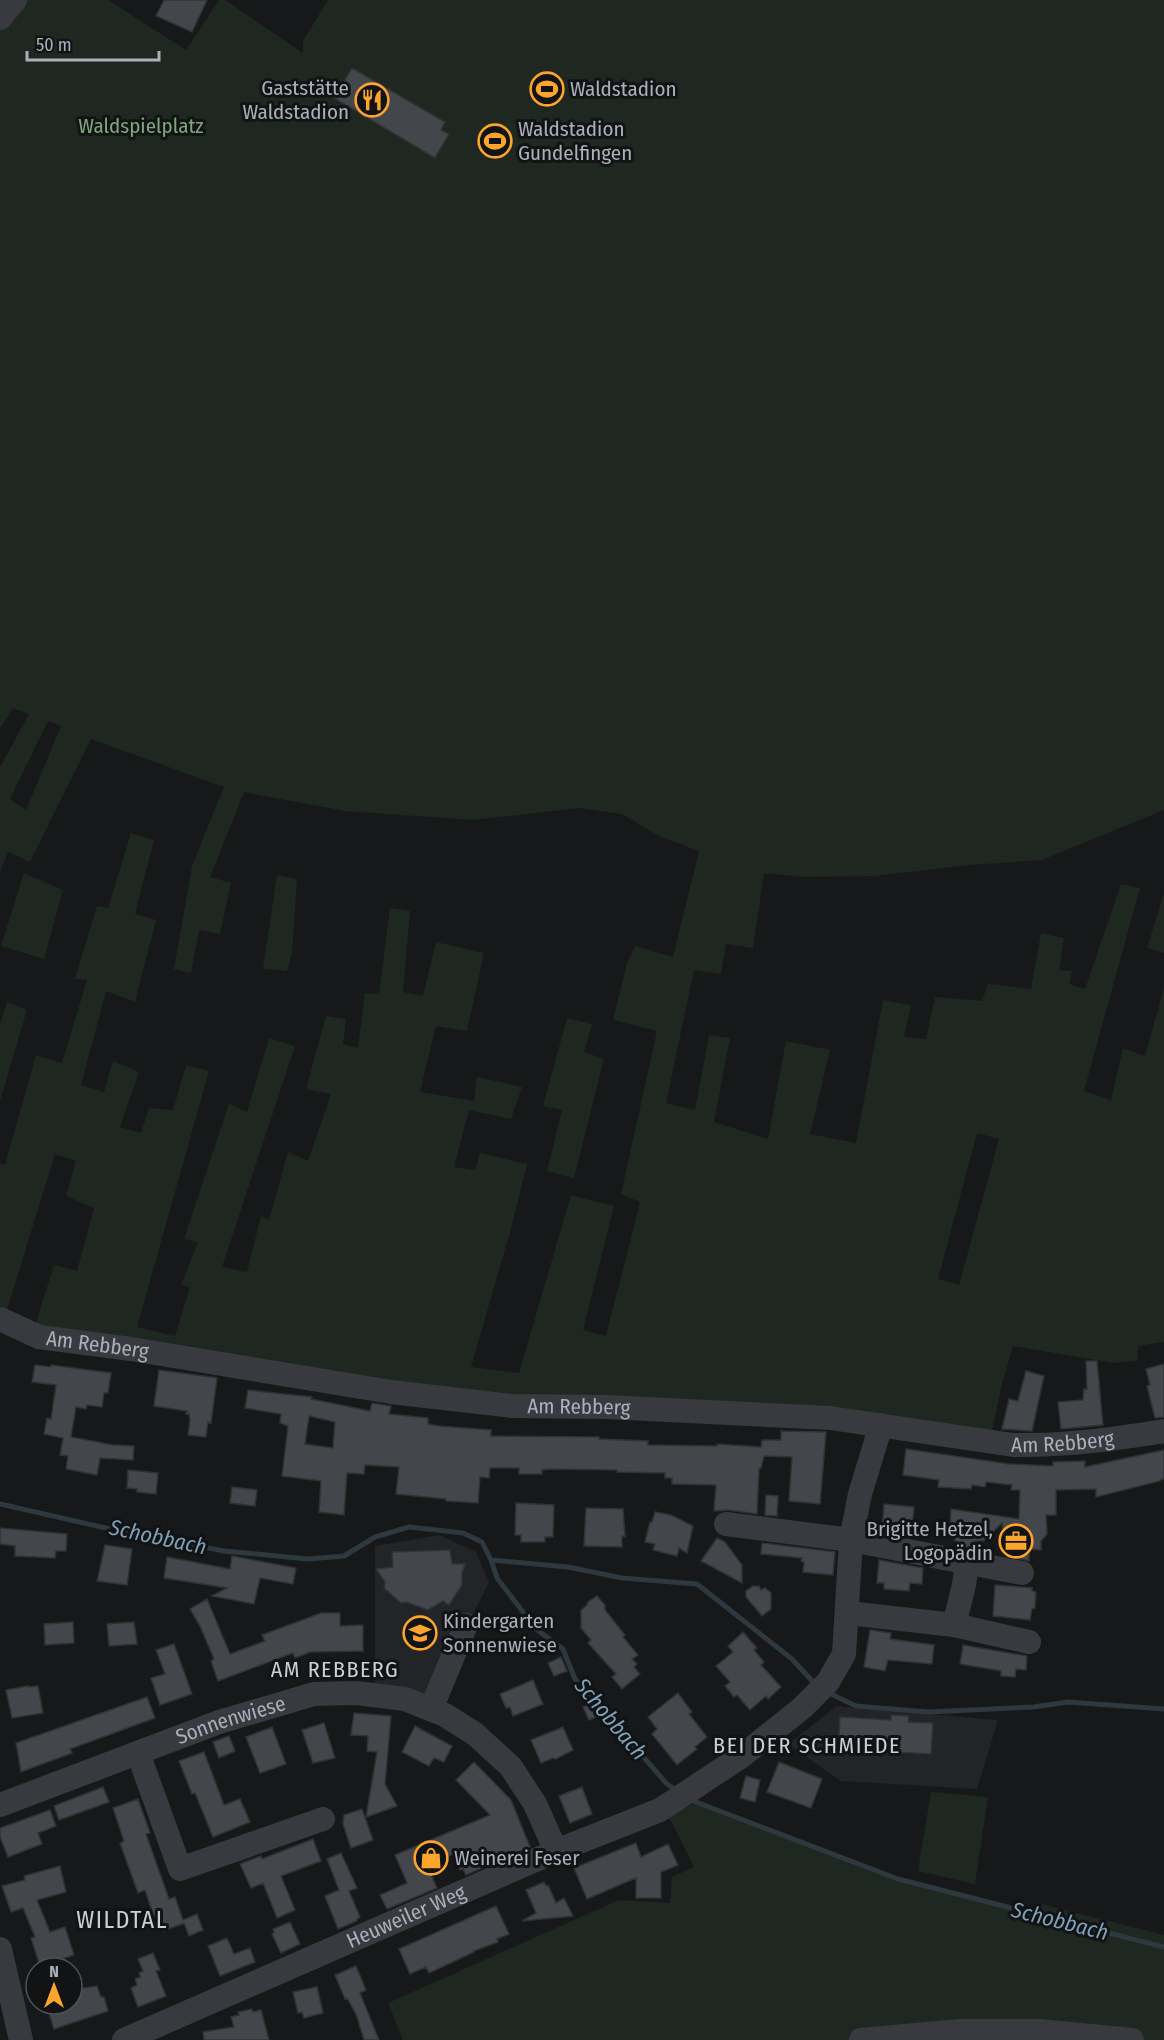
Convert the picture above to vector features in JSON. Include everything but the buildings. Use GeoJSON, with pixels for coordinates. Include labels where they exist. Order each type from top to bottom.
{"type":"FeatureCollection","features":[{"type":"Feature","properties":{"kind":"street"},"geometry":{"type":"LineString","coordinates":[[0,18],[15,0]]}},
{"type":"Feature","properties":{"kind":"street","name":"Am Rebberg"},"geometry":{"type":"LineString","coordinates":[[0,1319],[39,1337],[131,1349],[391,1392],[512,1406],[606,1407],[830,1418],[982,1441],[1042,1446],[1099,1442],[1164,1431]]}},
{"type":"Feature","properties":{"kind":"street","name":"Heuweiler Weg"},"geometry":{"type":"LineString","coordinates":[[124,2040],[556,1851],[660,1810],[742,1756],[802,1708],[828,1682],[844,1654],[851,1540],[860,1494],[881,1425]]}},
{"type":"Feature","properties":{"kind":"street"},"geometry":{"type":"LineString","coordinates":[[726,1524],[851,1540],[1022,1574]]}},
{"type":"Feature","properties":{"kind":"street"},"geometry":{"type":"LineString","coordinates":[[954,1625],[967,1564]]}},
{"type":"Feature","properties":{"kind":"street"},"geometry":{"type":"LineString","coordinates":[[848,1613],[954,1625],[1029,1642]]}},
{"type":"Feature","properties":{"kind":"street"},"geometry":{"type":"LineString","coordinates":[[431,1709],[466,1625]]}},
{"type":"Feature","properties":{"kind":"street","name":"Sonnenwiese"},"geometry":{"type":"LineString","coordinates":[[0,1805],[219,1722],[314,1694],[356,1693],[405,1698],[445,1715],[476,1734],[511,1767],[535,1804],[556,1851]]}},
{"type":"Feature","properties":{"kind":"street"},"geometry":{"type":"LineString","coordinates":[[138,1753],[180,1869],[322,1819]]}},
{"type":"Feature","properties":{"kind":"street"},"geometry":{"type":"LineString","coordinates":[[2,1960],[21,2040]]}},
{"type":"Feature","properties":{"kind":"street"},"geometry":{"type":"LineString","coordinates":[[861,2040],[960,2031],[1039,2031],[1132,2040]]}},
{"type":"Feature","properties":{"kind":"shaded area","name":"Kindergarten Sonnenwiese"},"geometry":{"type":"Polygon","coordinates":[[[439,1535],[476,1552],[489,1582],[431,1700],[375,1684],[375,1546],[439,1535]]]}},
{"type":"Feature","properties":{"kind":"shaded area"},"geometry":{"type":"Polygon","coordinates":[[[837,1706],[998,1720],[977,1789],[841,1781],[788,1744],[837,1706]]]}},
{"type":"Feature","properties":{"kind":"green space","name":"Waldspielplatz"},"geometry":{"type":"Polygon","coordinates":[[[0,0],[108,0],[186,50],[219,0],[225,0],[303,53],[303,41],[328,0],[1164,0],[1164,810],[1042,860],[969,865],[875,876],[804,877],[764,873],[753,948],[726,944],[721,974],[694,970],[666,1103],[695,1110],[709,1035],[730,1038],[714,1122],[768,1139],[786,1041],[830,1050],[810,1134],[856,1143],[883,1000],[911,1005],[904,1037],[926,1039],[935,997],[982,1001],[988,984],[1031,989],[1041,933],[1064,938],[1059,970],[1072,971],[1069,984],[1085,989],[1121,884],[1140,888],[1084,1091],[1111,1100],[1123,1048],[1145,1056],[1164,988],[1164,1342],[1138,1346],[1137,1361],[1114,1363],[1013,1346],[990,1440],[633,1410],[394,1384],[35,1326],[54,1265],[77,1271],[94,1208],[66,1196],[76,1161],[55,1154],[6,1313],[0,1309],[0,1164],[5,1165],[36,1055],[62,1063],[87,980],[75,979],[97,906],[108,908],[131,833],[154,840],[135,914],[156,920],[135,1002],[106,991],[81,1085],[104,1092],[113,1061],[139,1072],[120,1127],[141,1133],[149,1108],[173,1110],[186,1065],[209,1071],[137,1327],[175,1336],[190,1287],[181,1285],[198,1242],[184,1239],[229,1104],[247,1112],[269,1038],[295,1046],[222,1267],[247,1272],[261,1216],[269,1220],[288,1152],[308,1161],[331,1094],[306,1089],[326,1016],[346,1019],[343,1044],[358,1048],[365,993],[379,994],[390,908],[410,911],[403,992],[423,996],[436,942],[484,953],[467,1031],[436,1026],[420,1092],[474,1101],[477,1077],[522,1087],[511,1119],[469,1110],[454,1167],[475,1170],[480,1153],[527,1164],[471,1367],[519,1373],[571,1195],[614,1206],[583,1330],[606,1336],[640,1202],[621,1194],[657,1031],[613,1020],[627,963],[635,946],[673,957],[699,851],[661,837],[622,814],[579,808],[473,820],[345,811],[244,792],[210,877],[231,883],[220,934],[199,930],[191,973],[174,969],[192,866],[224,787],[91,739],[30,862],[8,852],[0,872],[0,767],[29,714],[13,708],[0,729],[0,0]],[[48,721],[10,799],[26,810],[61,726],[48,721]],[[977,1133],[938,1279],[959,1285],[999,1139],[977,1133]]]}},
{"type":"Feature","properties":{"kind":"green space"},"geometry":{"type":"Polygon","coordinates":[[[24,873],[63,890],[44,959],[1,946],[24,873]]]}},
{"type":"Feature","properties":{"kind":"green space"},"geometry":{"type":"Polygon","coordinates":[[[277,875],[297,879],[292,952],[287,971],[263,969],[277,875]]]}},
{"type":"Feature","properties":{"kind":"green space"},"geometry":{"type":"Polygon","coordinates":[[[1164,893],[1164,953],[1147,948],[1164,893]]]}},
{"type":"Feature","properties":{"kind":"green space"},"geometry":{"type":"Polygon","coordinates":[[[7,1002],[27,1010],[0,1101],[0,1024],[7,1002]]]}},
{"type":"Feature","properties":{"kind":"green space"},"geometry":{"type":"Polygon","coordinates":[[[567,1018],[592,1024],[584,1052],[604,1059],[574,1178],[547,1171],[562,1110],[543,1106],[567,1018]]]}},
{"type":"Feature","properties":{"kind":"green space"},"geometry":{"type":"Polygon","coordinates":[[[931,1792],[988,1797],[975,1884],[918,1871],[931,1792]]]}},
{"type":"Feature","properties":{"kind":"green space"},"geometry":{"type":"Polygon","coordinates":[[[696,1802],[898,1879],[1035,1914],[1041,1904],[1164,1935],[1164,2040],[403,2040],[388,2003],[619,1900],[670,1903],[672,1877],[694,1867],[669,1817],[696,1802]]]}},
{"type":"Feature","properties":{"kind":"waterway","name":"Schobbach"},"geometry":{"type":"LineString","coordinates":[[0,1504],[224,1551],[308,1559],[344,1556],[375,1537],[409,1527],[463,1533],[482,1542],[497,1578],[536,1629],[563,1649],[575,1679],[604,1708],[616,1730],[667,1784],[678,1791]]}},
{"type":"Feature","properties":{"kind":"waterway"},"geometry":{"type":"LineString","coordinates":[[491,1560],[568,1567],[622,1578],[697,1584],[792,1659],[814,1683]]}},
{"type":"Feature","properties":{"kind":"waterway"},"geometry":{"type":"LineString","coordinates":[[833,1695],[856,1706],[928,1712],[1033,1707],[1068,1702],[1164,1709]]}},
{"type":"Feature","properties":{"kind":"waterway","name":"Schobbach"},"geometry":{"type":"LineString","coordinates":[[689,1798],[898,1879],[1164,1947]]}},
{"type":"Feature","properties":{"kind":"place","name":"Waldstadion"},"geometry":{"type":"Point","coordinates":[547,89]}},
{"type":"Feature","properties":{"kind":"place","name":"Gaststätte Waldstadion"},"geometry":{"type":"Point","coordinates":[372,100]}},
{"type":"Feature","properties":{"kind":"place","name":"Waldstadion Gundelfingen"},"geometry":{"type":"Point","coordinates":[495,141]}},
{"type":"Feature","properties":{"kind":"place","name":"Brigitte Hetzel, Logopädin"},"geometry":{"type":"Point","coordinates":[1016,1541]}},
{"type":"Feature","properties":{"kind":"place","name":"Kindergarten Sonnenwiese"},"geometry":{"type":"Point","coordinates":[420,1633]}},
{"type":"Feature","properties":{"kind":"place","name":"Weinerei Feser"},"geometry":{"type":"Point","coordinates":[431,1858]}},
{"type":"Feature","properties":{"kind":"district","name":"AM REBBERG"},"geometry":{"type":"Point","coordinates":[335,1669]}},
{"type":"Feature","properties":{"kind":"district","name":"BEI DER SCHMIEDE"},"geometry":{"type":"Point","coordinates":[807,1745]}},
{"type":"Feature","properties":{"kind":"district","name":"WILDTAL"},"geometry":{"type":"Point","coordinates":[122,1920]}}]}
